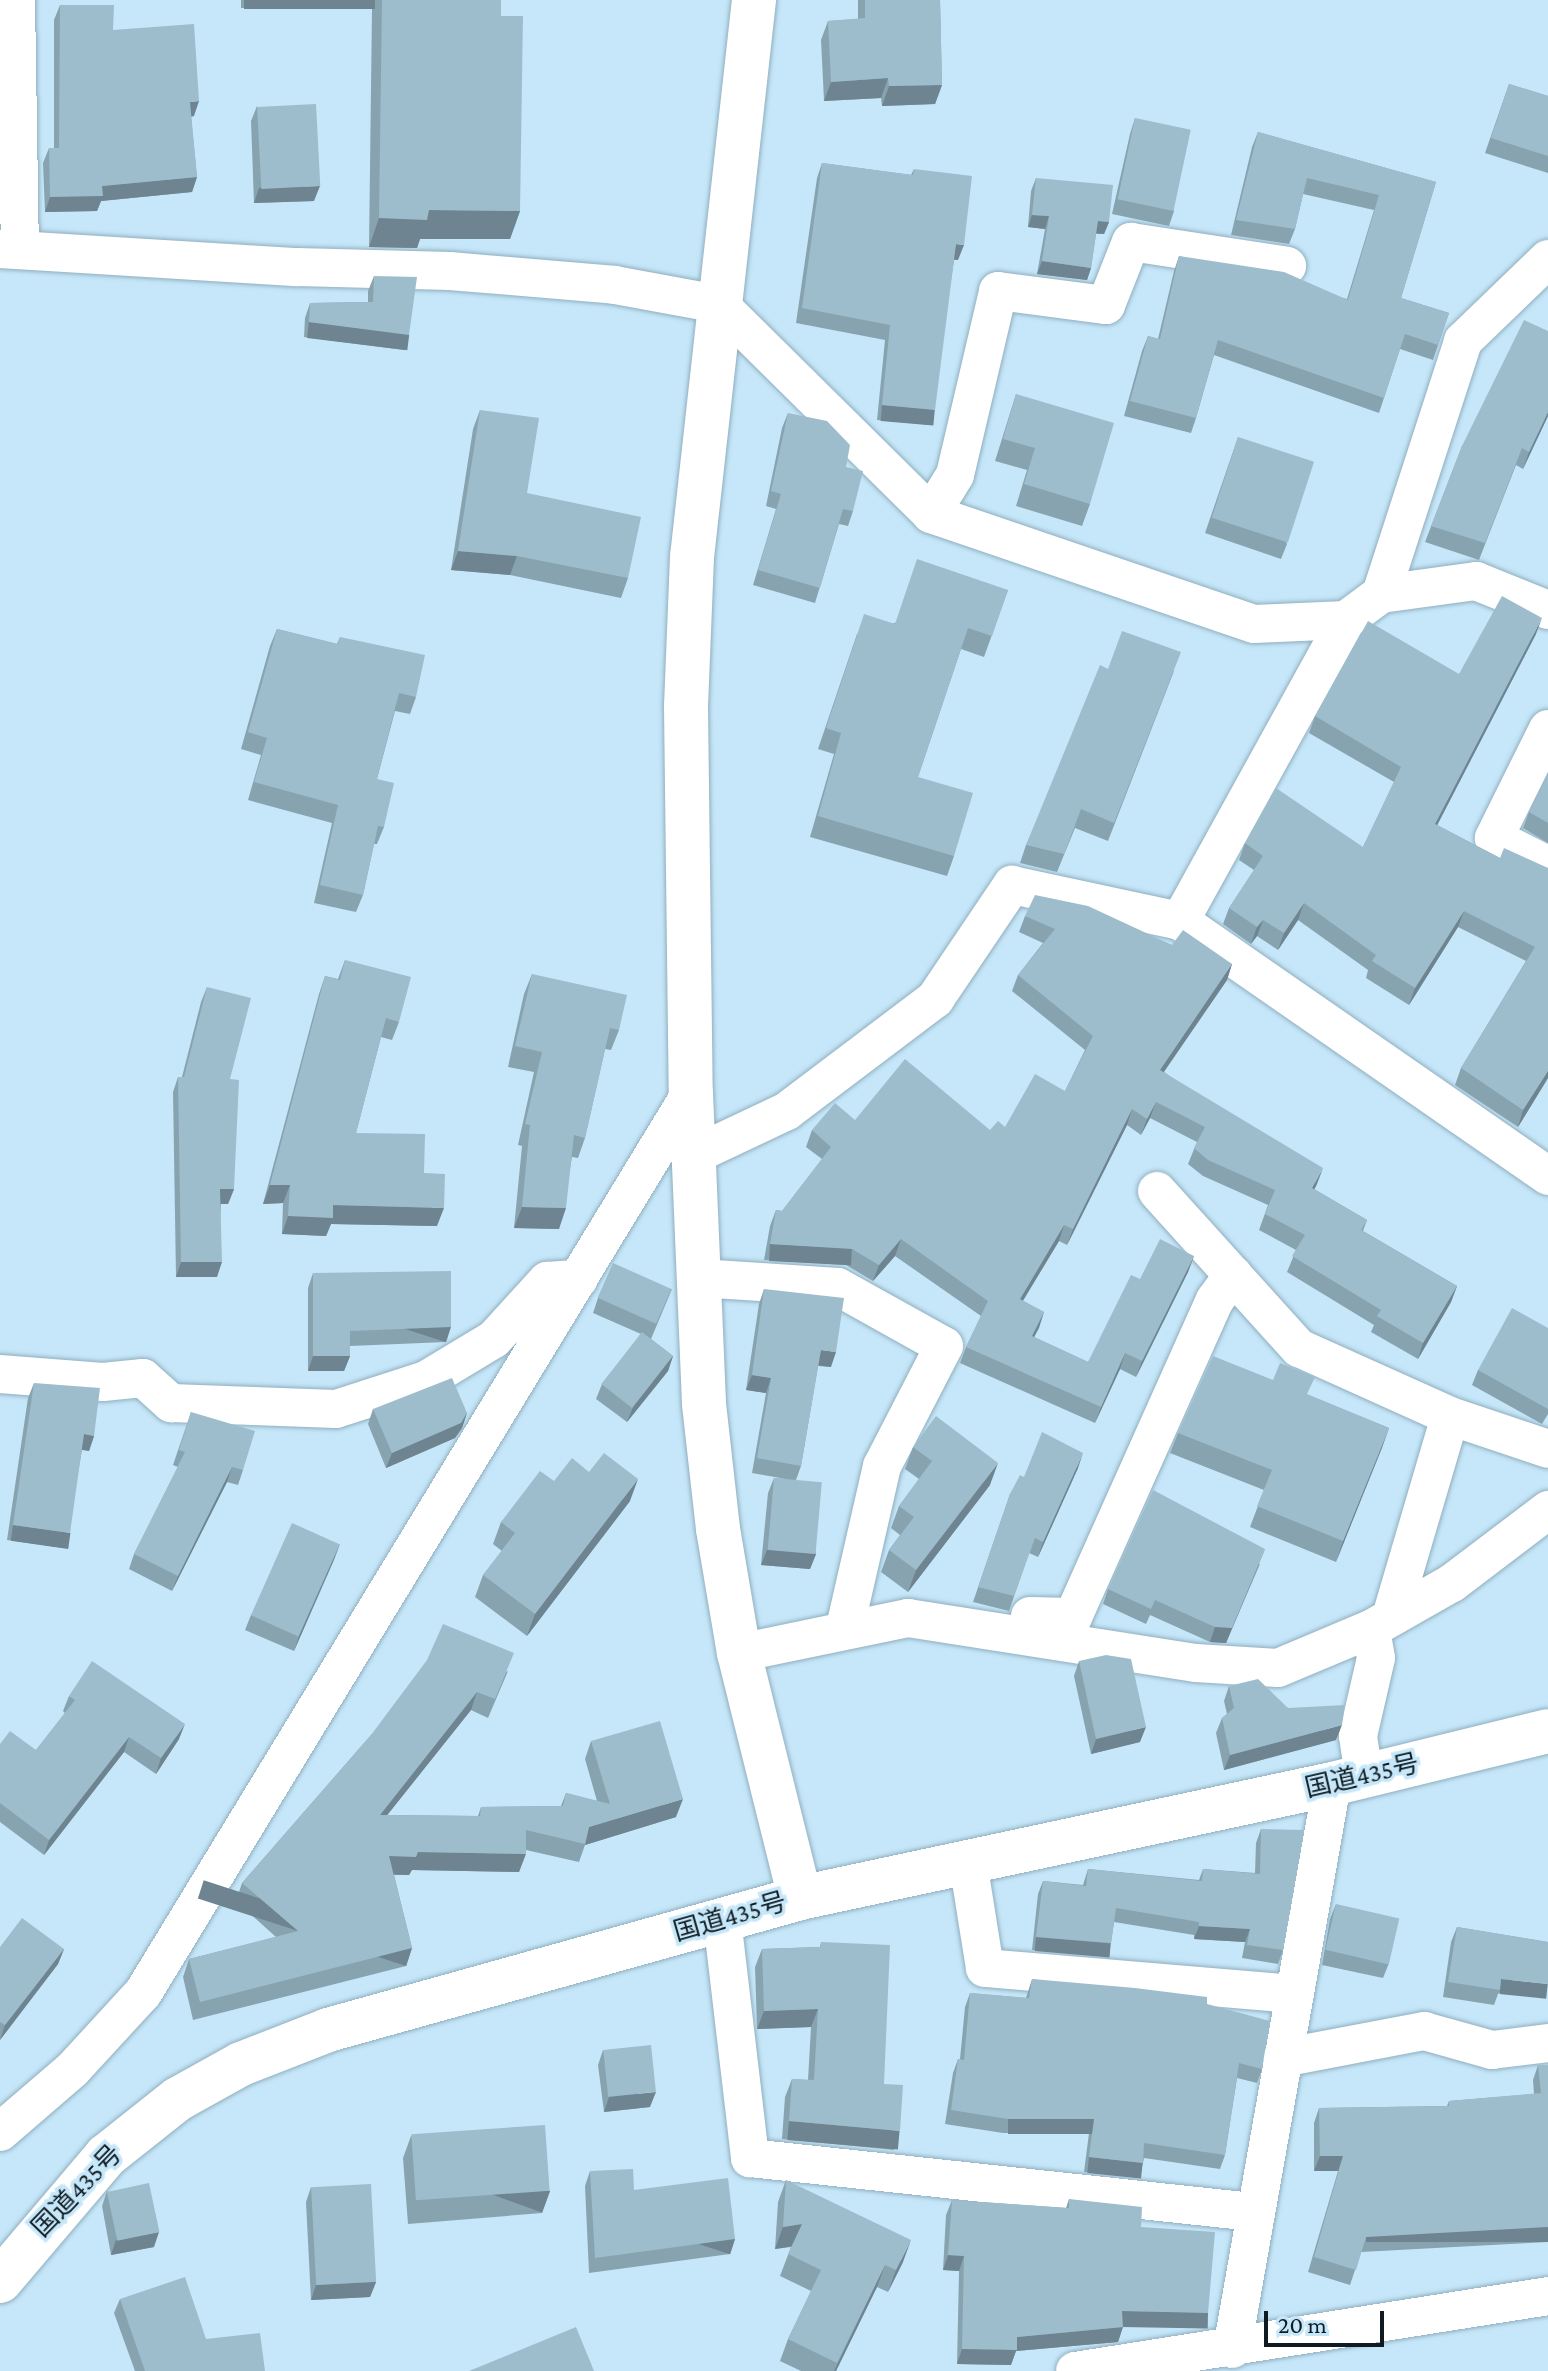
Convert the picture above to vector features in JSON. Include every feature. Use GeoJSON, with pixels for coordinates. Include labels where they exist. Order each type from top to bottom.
{"type":"FeatureCollection","features":[{"type":"Feature","properties":{"kind":"main road"},"geometry":{"type":"LineString","coordinates":[[754,0],[692,557],[686,706],[691,1093],[708,1435],[739,1653],[800,1898]]}},
{"type":"Feature","properties":{"kind":"main road","name":"国道435号"},"geometry":{"type":"LineString","coordinates":[[0,2281],[106,2156],[178,2099],[241,2064],[328,2030],[800,1898],[1348,1780],[1548,1731]]}},
{"type":"Feature","properties":{"kind":"street"},"geometry":{"type":"LineString","coordinates":[[16,0],[10,250],[297,267],[450,271],[615,285],[719,304],[931,514],[1254,624],[1346,620]]}},
{"type":"Feature","properties":{"kind":"street"},"geometry":{"type":"LineString","coordinates":[[931,514],[955,475],[998,291],[1106,305],[1131,242],[1287,266]]}},
{"type":"Feature","properties":{"kind":"street"},"geometry":{"type":"LineString","coordinates":[[1381,594],[1463,341],[1548,259]]}},
{"type":"Feature","properties":{"kind":"street"},"geometry":{"type":"LineString","coordinates":[[1180,921],[1346,620],[1381,594],[1476,581],[1548,610]]}},
{"type":"Feature","properties":{"kind":"street"},"geometry":{"type":"LineString","coordinates":[[1548,729],[1494,838],[1548,865]]}},
{"type":"Feature","properties":{"kind":"street"},"geometry":{"type":"LineString","coordinates":[[694,1155],[787,1111],[935,999],[1012,885],[1180,921],[1548,1176]]}},
{"type":"Feature","properties":{"kind":"street"},"geometry":{"type":"LineString","coordinates":[[0,2132],[73,2069],[143,1993],[691,1093]]}},
{"type":"Feature","properties":{"kind":"street"},"geometry":{"type":"LineString","coordinates":[[1157,1191],[1299,1348],[1450,1416],[1548,1449]]}},
{"type":"Feature","properties":{"kind":"street"},"geometry":{"type":"LineString","coordinates":[[1030,1616],[1089,1618],[1215,1300],[1233,1275]]}},
{"type":"Feature","properties":{"kind":"street"},"geometry":{"type":"LineString","coordinates":[[699,1278],[838,1287],[944,1346],[882,1466],[845,1628]]}},
{"type":"Feature","properties":{"kind":"street"},"geometry":{"type":"LineString","coordinates":[[0,1374],[103,1382],[143,1378],[171,1403],[336,1409],[426,1380],[494,1339],[547,1281],[579,1279]]}},
{"type":"Feature","properties":{"kind":"street"},"geometry":{"type":"LineString","coordinates":[[1232,2349],[1253,2212],[1293,1994],[1348,1780],[1381,1623],[1450,1416]]}},
{"type":"Feature","properties":{"kind":"street"},"geometry":{"type":"LineString","coordinates":[[739,1653],[845,1628],[908,1618],[1196,1663],[1278,1668],[1381,1623],[1452,1583],[1548,1510]]}},
{"type":"Feature","properties":{"kind":"street"},"geometry":{"type":"LineString","coordinates":[[968,1862],[985,1968],[1293,1994]]}},
{"type":"Feature","properties":{"kind":"street"},"geometry":{"type":"LineString","coordinates":[[722,1919],[750,2158],[1253,2212]]}},
{"type":"Feature","properties":{"kind":"street"},"geometry":{"type":"LineString","coordinates":[[1282,2058],[1424,2031],[1492,2050],[1548,2043]]}},
{"type":"Feature","properties":{"kind":"street"},"geometry":{"type":"LineString","coordinates":[[1075,2371],[1232,2349],[1548,2296]]}},
{"type":"Feature","properties":{"kind":"building"},"geometry":{"type":"Polygon","coordinates":[[[382,0],[501,0],[501,16],[523,16],[520,211],[429,210],[427,220],[379,218],[382,0]]]}},
{"type":"Feature","properties":{"kind":"building"},"geometry":{"type":"Polygon","coordinates":[[[865,0],[940,0],[942,85],[889,86],[888,78],[831,82],[828,21],[865,18],[865,0]]]}},
{"type":"Feature","properties":{"kind":"building"},"geometry":{"type":"Polygon","coordinates":[[[60,5],[114,5],[113,30],[194,24],[199,101],[190,102],[197,177],[102,186],[103,196],[50,197],[49,148],[59,148],[60,5]]]}},
{"type":"Feature","properties":{"kind":"building"},"geometry":{"type":"Polygon","coordinates":[[[1509,84],[1548,96],[1548,156],[1491,138],[1509,84]]]}},
{"type":"Feature","properties":{"kind":"building"},"geometry":{"type":"Polygon","coordinates":[[[316,104],[320,186],[261,189],[257,107],[316,104]]]}},
{"type":"Feature","properties":{"kind":"building"},"geometry":{"type":"Polygon","coordinates":[[[1135,118],[1191,130],[1173,211],[1118,199],[1135,118]]]}},
{"type":"Feature","properties":{"kind":"building"},"geometry":{"type":"Polygon","coordinates":[[[1258,132],[1436,182],[1401,298],[1449,313],[1438,345],[1405,334],[1384,398],[1218,340],[1196,418],[1130,401],[1148,336],[1160,339],[1179,256],[1284,272],[1348,300],[1379,195],[1307,178],[1295,229],[1236,220],[1258,132]]]}},
{"type":"Feature","properties":{"kind":"building"},"geometry":{"type":"Polygon","coordinates":[[[822,163],[913,175],[914,169],[972,176],[964,245],[956,244],[935,410],[882,405],[890,325],[802,308],[822,163]]]}},
{"type":"Feature","properties":{"kind":"building"},"geometry":{"type":"Polygon","coordinates":[[[1036,178],[1113,185],[1109,222],[1098,221],[1091,268],[1042,261],[1049,216],[1032,215],[1036,178]]]}},
{"type":"Feature","properties":{"kind":"building"},"geometry":{"type":"Polygon","coordinates":[[[374,276],[417,277],[409,335],[309,322],[310,303],[373,302],[374,276]]]}},
{"type":"Feature","properties":{"kind":"building"},"geometry":{"type":"Polygon","coordinates":[[[1524,320],[1548,331],[1548,412],[1529,452],[1522,448],[1485,543],[1431,526],[1462,446],[1524,320]]]}},
{"type":"Feature","properties":{"kind":"building"},"geometry":{"type":"Polygon","coordinates":[[[1016,394],[1114,423],[1090,504],[1024,484],[1035,448],[1003,439],[1016,394]]]}},
{"type":"Feature","properties":{"kind":"building"},"geometry":{"type":"Polygon","coordinates":[[[480,410],[539,418],[527,493],[641,517],[628,578],[517,556],[458,551],[480,410]]]}},
{"type":"Feature","properties":{"kind":"building"},"geometry":{"type":"Polygon","coordinates":[[[788,413],[827,421],[850,445],[846,467],[863,471],[853,511],[843,509],[820,588],[758,570],[781,494],[771,491],[788,413]]]}},
{"type":"Feature","properties":{"kind":"building"},"geometry":{"type":"Polygon","coordinates":[[[1238,437],[1314,462],[1288,543],[1212,518],[1238,437]]]}},
{"type":"Feature","properties":{"kind":"building"},"geometry":{"type":"Polygon","coordinates":[[[917,559],[1008,590],[992,636],[968,628],[918,777],[973,793],[954,856],[818,816],[841,733],[826,728],[864,614],[895,624],[917,559]]]}},
{"type":"Feature","properties":{"kind":"building"},"geometry":{"type":"Polygon","coordinates":[[[1502,596],[1542,618],[1435,824],[1500,858],[1504,848],[1548,868],[1548,1071],[1523,1110],[1461,1068],[1535,947],[1464,911],[1415,988],[1372,961],[1376,955],[1304,903],[1284,933],[1263,920],[1257,927],[1229,908],[1263,856],[1245,843],[1276,788],[1363,847],[1401,767],[1315,716],[1368,621],[1459,674],[1502,596]]]}},
{"type":"Feature","properties":{"kind":"building"},"geometry":{"type":"Polygon","coordinates":[[[277,629],[338,644],[340,637],[425,655],[416,697],[399,693],[377,779],[394,783],[384,827],[378,826],[363,895],[320,885],[338,805],[254,782],[267,738],[248,732],[277,629]]]}},
{"type":"Feature","properties":{"kind":"building"},"geometry":{"type":"Polygon","coordinates":[[[1122,631],[1181,652],[1114,823],[1081,809],[1064,854],[1026,845],[1100,665],[1108,669],[1122,631]]]}},
{"type":"Feature","properties":{"kind":"building"},"geometry":{"type":"Polygon","coordinates":[[[1548,774],[1548,823],[1529,812],[1548,774]]]}},
{"type":"Feature","properties":{"kind":"building"},"geometry":{"type":"Polygon","coordinates":[[[1035,895],[1088,906],[1172,945],[1183,930],[1232,964],[1160,1070],[1323,1168],[1312,1188],[1367,1220],[1361,1230],[1457,1286],[1423,1343],[1377,1316],[1381,1310],[1292,1256],[1305,1235],[1265,1214],[1275,1190],[1208,1160],[1194,1148],[1205,1127],[1156,1102],[1147,1119],[1132,1109],[1073,1229],[1064,1225],[1020,1299],[1044,1312],[1032,1336],[1088,1362],[1131,1275],[1140,1279],[1160,1239],[1194,1256],[1142,1361],[1125,1353],[1101,1407],[966,1347],[988,1301],[901,1239],[879,1265],[852,1249],[770,1244],[776,1210],[782,1211],[831,1147],[812,1130],[835,1103],[855,1120],[905,1059],[990,1130],[998,1121],[1005,1127],[1035,1074],[1065,1091],[1093,1036],[1018,975],[1055,929],[1025,916],[1035,895]]]}},
{"type":"Feature","properties":{"kind":"building"},"geometry":{"type":"Polygon","coordinates":[[[345,960],[411,977],[399,1022],[386,1018],[356,1133],[425,1134],[424,1173],[445,1174],[444,1208],[333,1205],[333,1218],[288,1216],[290,1185],[270,1185],[325,976],[340,980],[345,960]]]}},
{"type":"Feature","properties":{"kind":"building"},"geometry":{"type":"Polygon","coordinates":[[[532,974],[627,995],[619,1030],[610,1028],[585,1138],[574,1135],[566,1208],[522,1207],[530,1125],[525,1124],[542,1052],[515,1046],[532,974]]]}},
{"type":"Feature","properties":{"kind":"building"},"geometry":{"type":"Polygon","coordinates":[[[207,987],[251,998],[230,1079],[239,1080],[234,1189],[220,1189],[222,1262],[181,1262],[178,1077],[184,1077],[207,987]]]}},
{"type":"Feature","properties":{"kind":"building"},"geometry":{"type":"Polygon","coordinates":[[[613,1263],[671,1289],[656,1324],[598,1298],[613,1263]]]}},
{"type":"Feature","properties":{"kind":"building"},"geometry":{"type":"Polygon","coordinates":[[[451,1271],[451,1327],[350,1331],[350,1356],[313,1356],[313,1273],[451,1271]]]}},
{"type":"Feature","properties":{"kind":"building"},"geometry":{"type":"Polygon","coordinates":[[[764,1289],[844,1298],[836,1352],[821,1350],[801,1466],[757,1458],[771,1378],[752,1375],[764,1289]]]}},
{"type":"Feature","properties":{"kind":"building"},"geometry":{"type":"Polygon","coordinates":[[[1512,1308],[1548,1328],[1548,1409],[1478,1370],[1512,1308]]]}},
{"type":"Feature","properties":{"kind":"building"},"geometry":{"type":"Polygon","coordinates":[[[642,1332],[673,1356],[632,1408],[601,1384],[642,1332]]]}},
{"type":"Feature","properties":{"kind":"building"},"geometry":{"type":"Polygon","coordinates":[[[1213,1356],[1273,1380],[1280,1363],[1315,1377],[1307,1394],[1389,1428],[1343,1541],[1257,1506],[1272,1470],[1178,1433],[1213,1356]]]}},
{"type":"Feature","properties":{"kind":"building"},"geometry":{"type":"Polygon","coordinates":[[[452,1378],[467,1413],[461,1423],[392,1453],[373,1409],[452,1378]]]}},
{"type":"Feature","properties":{"kind":"building"},"geometry":{"type":"Polygon","coordinates":[[[34,1383],[100,1388],[94,1436],[84,1434],[70,1533],[13,1525],[34,1383]]]}},
{"type":"Feature","properties":{"kind":"building"},"geometry":{"type":"Polygon","coordinates":[[[191,1412],[255,1431],[243,1470],[232,1467],[178,1576],[134,1554],[185,1452],[179,1450],[191,1412]]]}},
{"type":"Feature","properties":{"kind":"building"},"geometry":{"type":"Polygon","coordinates":[[[936,1416],[998,1463],[916,1570],[889,1550],[914,1517],[899,1506],[932,1461],[913,1447],[936,1416]]]}},
{"type":"Feature","properties":{"kind":"building"},"geometry":{"type":"Polygon","coordinates":[[[1042,1432],[1083,1453],[1043,1542],[1035,1538],[1014,1596],[978,1587],[1010,1494],[1020,1475],[1024,1477],[1042,1432]]]}},
{"type":"Feature","properties":{"kind":"building"},"geometry":{"type":"Polygon","coordinates":[[[604,1453],[638,1479],[535,1614],[483,1575],[515,1533],[501,1522],[540,1471],[554,1481],[572,1458],[589,1472],[604,1453]]]}},
{"type":"Feature","properties":{"kind":"building"},"geometry":{"type":"Polygon","coordinates":[[[774,1478],[822,1482],[816,1554],[768,1550],[774,1478]]]}},
{"type":"Feature","properties":{"kind":"building"},"geometry":{"type":"Polygon","coordinates":[[[1153,1490],[1265,1549],[1232,1628],[1215,1627],[1155,1600],[1151,1609],[1108,1589],[1153,1490]]]}},
{"type":"Feature","properties":{"kind":"building"},"geometry":{"type":"Polygon","coordinates":[[[292,1523],[340,1544],[298,1636],[251,1615],[292,1523]]]}},
{"type":"Feature","properties":{"kind":"building"},"geometry":{"type":"Polygon","coordinates":[[[443,1624],[514,1653],[495,1699],[477,1692],[380,1815],[480,1816],[481,1807],[563,1806],[566,1793],[610,1804],[591,1741],[660,1721],[683,1799],[589,1827],[585,1844],[526,1830],[526,1854],[418,1852],[416,1857],[389,1856],[412,1948],[200,2002],[189,1959],[298,1931],[242,1883],[371,1735],[427,1660],[443,1624]]]}},
{"type":"Feature","properties":{"kind":"building"},"geometry":{"type":"Polygon","coordinates":[[[1106,1655],[1131,1659],[1146,1727],[1096,1739],[1079,1661],[1106,1655]]]}},
{"type":"Feature","properties":{"kind":"building"},"geometry":{"type":"Polygon","coordinates":[[[92,1661],[185,1724],[161,1758],[129,1737],[49,1840],[0,1803],[0,1744],[10,1731],[36,1750],[75,1700],[69,1696],[92,1661]]]}},
{"type":"Feature","properties":{"kind":"building"},"geometry":{"type":"Polygon","coordinates":[[[1258,1679],[1288,1708],[1345,1705],[1342,1725],[1230,1755],[1222,1718],[1234,1708],[1229,1686],[1258,1679]]]}},
{"type":"Feature","properties":{"kind":"building"},"geometry":{"type":"Polygon","coordinates":[[[1261,1829],[1304,1830],[1283,1950],[1247,1945],[1250,1929],[1199,1926],[1199,1922],[1116,1908],[1111,1943],[1036,1937],[1043,1881],[1086,1886],[1088,1869],[1202,1881],[1203,1869],[1260,1874],[1261,1829]]]}},
{"type":"Feature","properties":{"kind":"building"},"geometry":{"type":"Polygon","coordinates":[[[1336,1904],[1399,1919],[1389,1964],[1325,1950],[1336,1904]]]}},
{"type":"Feature","properties":{"kind":"building"},"geometry":{"type":"Polygon","coordinates":[[[22,1918],[64,1949],[5,2025],[0,2022],[0,1947],[22,1918]]]}},
{"type":"Feature","properties":{"kind":"building"},"geometry":{"type":"Polygon","coordinates":[[[1457,1927],[1548,1942],[1548,1984],[1501,1979],[1500,1990],[1448,1982],[1457,1927]]]}},
{"type":"Feature","properties":{"kind":"building"},"geometry":{"type":"Polygon","coordinates":[[[821,1942],[890,1945],[884,2084],[903,2085],[900,2131],[789,2121],[792,2079],[814,2080],[818,2009],[764,2011],[762,1949],[821,1947],[821,1942]]]}},
{"type":"Feature","properties":{"kind":"building"},"geometry":{"type":"Polygon","coordinates":[[[1032,1979],[1207,1997],[1207,2004],[1270,2021],[1262,2069],[1239,2063],[1225,2155],[1144,2143],[1143,2163],[1089,2157],[1094,2119],[1008,2119],[951,2110],[958,2059],[964,2060],[970,1993],[1029,1998],[1032,1979]]]}},
{"type":"Feature","properties":{"kind":"building"},"geometry":{"type":"Polygon","coordinates":[[[651,2045],[656,2092],[608,2097],[603,2050],[651,2045]]]}},
{"type":"Feature","properties":{"kind":"building"},"geometry":{"type":"Polygon","coordinates":[[[1538,2065],[1548,2065],[1548,2227],[1366,2237],[1356,2270],[1314,2257],[1343,2156],[1320,2156],[1319,2108],[1449,2106],[1449,2101],[1541,2093],[1538,2065]]]}},
{"type":"Feature","properties":{"kind":"building"},"geometry":{"type":"Polygon","coordinates":[[[545,2125],[550,2191],[416,2200],[411,2134],[545,2125]]]}},
{"type":"Feature","properties":{"kind":"building"},"geometry":{"type":"Polygon","coordinates":[[[633,2169],[634,2190],[728,2178],[735,2239],[595,2258],[590,2171],[633,2169]]]}},
{"type":"Feature","properties":{"kind":"building"},"geometry":{"type":"Polygon","coordinates":[[[786,2180],[911,2240],[896,2270],[885,2265],[837,2363],[788,2339],[821,2270],[788,2254],[802,2224],[783,2227],[786,2180]]]}},
{"type":"Feature","properties":{"kind":"building"},"geometry":{"type":"Polygon","coordinates":[[[149,2183],[159,2232],[117,2241],[107,2192],[149,2183]]]}},
{"type":"Feature","properties":{"kind":"building"},"geometry":{"type":"Polygon","coordinates":[[[371,2184],[376,2282],[316,2285],[311,2187],[371,2184]]]}},
{"type":"Feature","properties":{"kind":"building"},"geometry":{"type":"Polygon","coordinates":[[[1069,2199],[1142,2207],[1141,2227],[1215,2232],[1208,2313],[1122,2311],[1123,2327],[1017,2337],[1017,2350],[962,2349],[964,2256],[948,2255],[952,2200],[1069,2208],[1069,2199]]]}},
{"type":"Feature","properties":{"kind":"building"},"geometry":{"type":"Polygon","coordinates":[[[185,2277],[206,2339],[260,2333],[265,2371],[145,2371],[120,2299],[185,2277]]]}},
{"type":"Feature","properties":{"kind":"building"},"geometry":{"type":"Polygon","coordinates":[[[576,2327],[594,2371],[469,2371],[576,2327]]]}}]}
